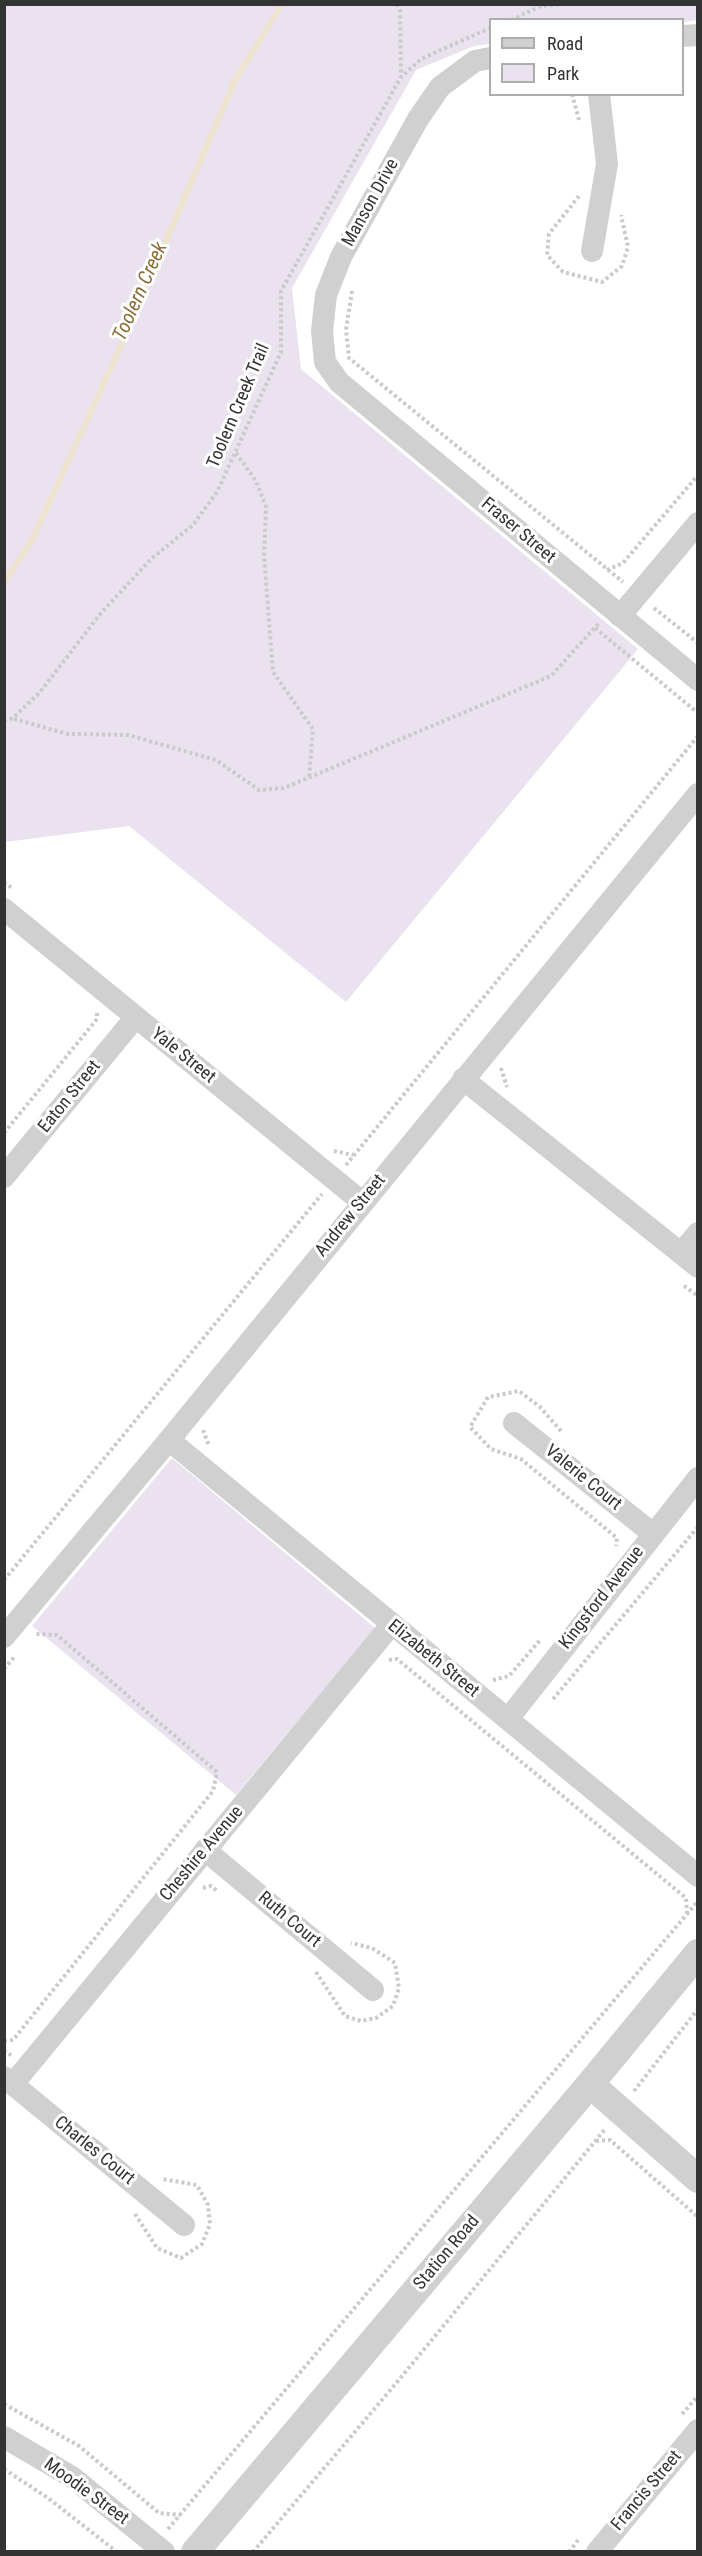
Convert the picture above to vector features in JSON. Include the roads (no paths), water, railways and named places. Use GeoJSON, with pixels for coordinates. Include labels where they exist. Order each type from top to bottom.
{"type":"FeatureCollection","features":[{"type":"Feature","properties":{"kind":"street","name":"Manson Drive"},"geometry":{"type":"LineString","coordinates":[[339,382],[325,363],[322,331],[326,295],[341,257],[418,119],[440,87],[475,61],[489,58]]}},
{"type":"Feature","properties":{"kind":"street"},"geometry":{"type":"LineString","coordinates":[[592,251],[607,164],[600,96]]}},
{"type":"Feature","properties":{"kind":"street","name":"Fraser Street"},"geometry":{"type":"LineString","coordinates":[[339,382],[698,680]]}},
{"type":"Feature","properties":{"kind":"street"},"geometry":{"type":"LineString","coordinates":[[616,612],[638,594],[698,523]]}},
{"type":"Feature","properties":{"kind":"street","name":"Andrew Street"},"geometry":{"type":"LineString","coordinates":[[4,1637],[169,1440],[462,1079],[698,794]]}},
{"type":"Feature","properties":{"kind":"street","name":"Yale Street"},"geometry":{"type":"LineString","coordinates":[[4,909],[362,1202]]}},
{"type":"Feature","properties":{"kind":"street","name":"Eaton Street"},"geometry":{"type":"LineString","coordinates":[[4,1177],[135,1018]]}},
{"type":"Feature","properties":{"kind":"street"},"geometry":{"type":"LineString","coordinates":[[462,1079],[689,1261],[698,1233]]}},
{"type":"Feature","properties":{"kind":"street","name":"Valerie Court"},"geometry":{"type":"LineString","coordinates":[[514,1423],[652,1533]]}},
{"type":"Feature","properties":{"kind":"street","name":"Elizabeth Street"},"geometry":{"type":"LineString","coordinates":[[169,1440],[391,1625],[514,1711],[698,1876]]}},
{"type":"Feature","properties":{"kind":"street","name":"Kingsford Avenue"},"geometry":{"type":"LineString","coordinates":[[514,1711],[652,1533],[698,1478]]}},
{"type":"Feature","properties":{"kind":"street","name":"Cheshire Avenue"},"geometry":{"type":"LineString","coordinates":[[9,2080],[205,1851],[391,1625]]}},
{"type":"Feature","properties":{"kind":"street","name":"Ruth Court"},"geometry":{"type":"LineString","coordinates":[[205,1851],[373,1990]]}},
{"type":"Feature","properties":{"kind":"street","name":"Station Road"},"geometry":{"type":"LineString","coordinates":[[195,2552],[698,1953]]}},
{"type":"Feature","properties":{"kind":"street","name":"Charles Court"},"geometry":{"type":"LineString","coordinates":[[9,2080],[184,2225]]}},
{"type":"Feature","properties":{"kind":"street"},"geometry":{"type":"LineString","coordinates":[[590,2084],[698,2179]]}},
{"type":"Feature","properties":{"kind":"street","name":"Francis Street"},"geometry":{"type":"LineString","coordinates":[[597,2552],[698,2430]]}},
{"type":"Feature","properties":{"kind":"street","name":"Moodie Street"},"geometry":{"type":"LineString","coordinates":[[4,2437],[72,2477],[160,2548]]}},
{"type":"Feature","properties":{"kind":"waterway","name":"Toolern Creek"},"geometry":{"type":"LineString","coordinates":[[4,582],[32,540],[118,352],[235,80],[282,4]]}}]}
